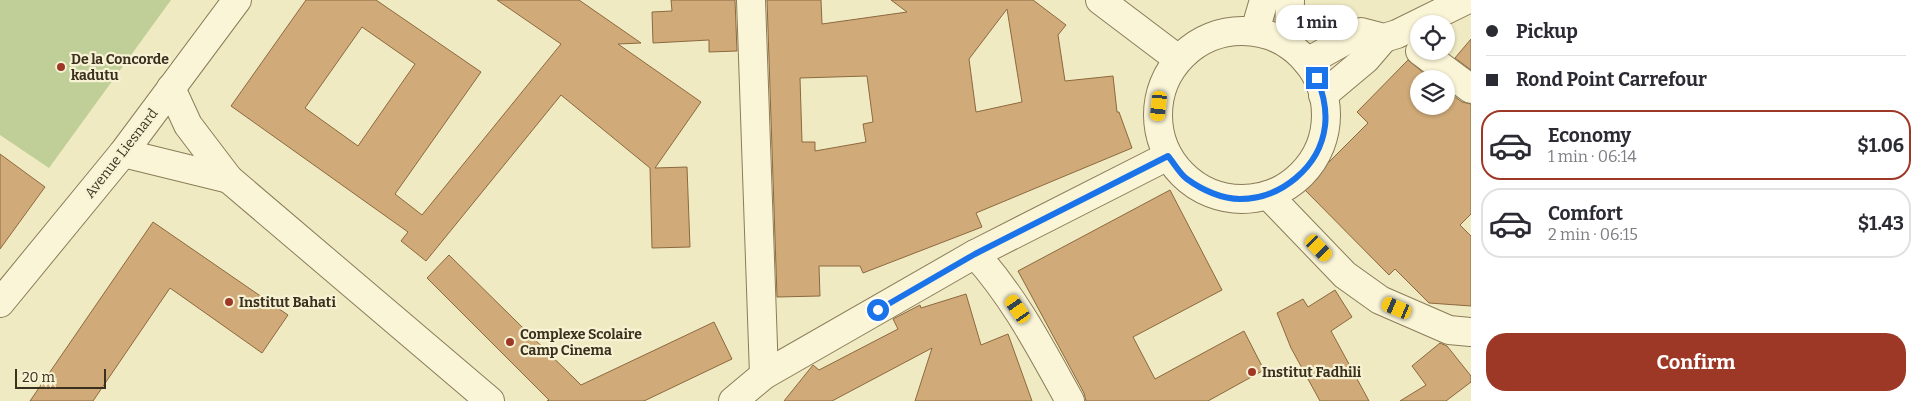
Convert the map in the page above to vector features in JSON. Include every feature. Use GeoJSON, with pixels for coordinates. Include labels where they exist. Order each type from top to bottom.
{"type":"FeatureCollection","features":[{"type":"Feature","properties":{"kind":"street","name":"Avenue Liesnard"},"geometry":{"type":"LineString","coordinates":[[0,303],[122,153],[237,0]]}},
{"type":"Feature","properties":{"kind":"street"},"geometry":{"type":"LineString","coordinates":[[751,0],[764,375]]}},
{"type":"Feature","properties":{"kind":"street"},"geometry":{"type":"LineString","coordinates":[[1100,0],[1178,58]]}},
{"type":"Feature","properties":{"kind":"street"},"geometry":{"type":"LineString","coordinates":[[1255,31],[1264,0]]}},
{"type":"Feature","properties":{"kind":"street"},"geometry":{"type":"LineString","coordinates":[[1290,0],[1298,53]]}},
{"type":"Feature","properties":{"kind":"street"},"geometry":{"type":"LineString","coordinates":[[1324,95],[1391,36],[1466,0]]}},
{"type":"Feature","properties":{"kind":"street"},"geometry":{"type":"LineString","coordinates":[[1226,31],[1255,31],[1298,53],[1317,78],[1324,95],[1325,126],[1315,156],[1296,180],[1268,195],[1239,199],[1211,193],[1186,178],[1168,156],[1158,123],[1161,89],[1178,58],[1200,41],[1226,31]]}},
{"type":"Feature","properties":{"kind":"street"},"geometry":{"type":"LineString","coordinates":[[1298,53],[1361,32],[1391,36],[1410,46]]}},
{"type":"Feature","properties":{"kind":"street"},"geometry":{"type":"LineString","coordinates":[[1431,60],[1471,89]]}},
{"type":"Feature","properties":{"kind":"street"},"geometry":{"type":"LineString","coordinates":[[171,88],[188,125],[229,179],[490,401]]}},
{"type":"Feature","properties":{"kind":"street"},"geometry":{"type":"LineString","coordinates":[[122,153],[229,179]]}},
{"type":"Feature","properties":{"kind":"street"},"geometry":{"type":"LineString","coordinates":[[733,401],[764,375],[975,254],[1168,156]]}},
{"type":"Feature","properties":{"kind":"street"},"geometry":{"type":"LineString","coordinates":[[1268,195],[1345,275],[1380,300],[1449,330],[1471,332]]}},
{"type":"Feature","properties":{"kind":"street"},"geometry":{"type":"LineString","coordinates":[[975,254],[997,278],[1018,309],[1070,401]]}},
{"type":"Feature","properties":{"kind":"green space","name":"De la Concorde kadutu"},"geometry":{"type":"Polygon","coordinates":[[[0,0],[171,0],[49,168],[0,135],[0,0]]]}},
{"type":"Feature","properties":{"kind":"building"},"geometry":{"type":"Polygon","coordinates":[[[306,0],[376,0],[481,72],[395,194],[422,215],[561,44],[497,0],[579,0],[641,43],[618,44],[701,102],[655,168],[687,167],[690,247],[652,248],[650,168],[561,95],[426,261],[401,241],[408,232],[231,106],[306,0]],[[362,27],[305,108],[358,146],[415,64],[362,27]]]}},
{"type":"Feature","properties":{"kind":"building"},"geometry":{"type":"Polygon","coordinates":[[[671,0],[735,0],[737,51],[709,52],[709,40],[653,43],[652,12],[672,11],[671,0]]]}},
{"type":"Feature","properties":{"kind":"building"},"geometry":{"type":"Polygon","coordinates":[[[767,0],[821,0],[822,24],[907,12],[891,0],[1033,0],[1066,25],[1058,35],[1065,81],[1113,76],[1117,112],[1119,112],[1132,148],[976,213],[982,227],[863,273],[860,266],[819,266],[820,296],[777,297],[767,0]],[[1007,9],[969,59],[976,112],[1022,102],[1007,9]],[[867,76],[800,78],[802,142],[815,142],[815,151],[866,142],[863,124],[873,122],[867,76]]]}},
{"type":"Feature","properties":{"kind":"building"},"geometry":{"type":"Polygon","coordinates":[[[1471,39],[1471,70],[1455,58],[1471,39]]]}},
{"type":"Feature","properties":{"kind":"building"},"geometry":{"type":"Polygon","coordinates":[[[1408,60],[1420,70],[1410,70],[1410,115],[1455,115],[1455,97],[1462,102],[1471,104],[1471,214],[1460,225],[1471,236],[1471,306],[1429,303],[1395,269],[1389,275],[1303,188],[1368,123],[1357,112],[1408,60]]]}},
{"type":"Feature","properties":{"kind":"building"},"geometry":{"type":"Polygon","coordinates":[[[0,154],[45,187],[0,249],[0,154]]]}},
{"type":"Feature","properties":{"kind":"building"},"geometry":{"type":"Polygon","coordinates":[[[1170,190],[1222,290],[1133,337],[1155,379],[1244,331],[1264,370],[1208,401],[1086,401],[1084,393],[1018,271],[1170,190]]]}},
{"type":"Feature","properties":{"kind":"building","name":"Institut Bahati"},"geometry":{"type":"Polygon","coordinates":[[[153,222],[288,315],[262,353],[170,288],[93,401],[30,401],[153,222]]]}},
{"type":"Feature","properties":{"kind":"building"},"geometry":{"type":"Polygon","coordinates":[[[449,255],[581,385],[714,322],[732,359],[644,401],[547,401],[549,400],[427,278],[449,255]]]}},
{"type":"Feature","properties":{"kind":"building"},"geometry":{"type":"Polygon","coordinates":[[[1335,290],[1352,317],[1331,331],[1369,401],[1320,401],[1291,348],[1277,313],[1303,299],[1308,307],[1335,290]]]}},
{"type":"Feature","properties":{"kind":"building"},"geometry":{"type":"Polygon","coordinates":[[[966,294],[981,345],[1008,334],[1032,401],[915,401],[932,348],[832,401],[784,401],[813,365],[819,370],[898,329],[893,319],[920,305],[921,308],[966,294]]]}},
{"type":"Feature","properties":{"kind":"building"},"geometry":{"type":"Polygon","coordinates":[[[1440,343],[1447,346],[1471,376],[1471,382],[1446,401],[1400,401],[1426,385],[1412,366],[1440,343]]]}},
{"type":"Feature","properties":{"kind":"place","name":"De la Concorde kadutu"},"geometry":{"type":"Point","coordinates":[61,67]}},
{"type":"Feature","properties":{"kind":"place","name":"Institut Bahati"},"geometry":{"type":"Point","coordinates":[229,302]}},
{"type":"Feature","properties":{"kind":"place","name":"Complexe Scolaire Camp Cinema"},"geometry":{"type":"Point","coordinates":[510,342]}},
{"type":"Feature","properties":{"kind":"place","name":"Institut Fadhili"},"geometry":{"type":"Point","coordinates":[1252,372]}},
{"type":"Feature","properties":{"kind":"route"},"geometry":{"type":"LineString","coordinates":[[878,310],[975,254],[1168,156],[1186,178],[1211,193],[1239,199],[1268,195],[1296,180],[1315,156],[1325,126],[1324,95],[1317,78]]}}]}
